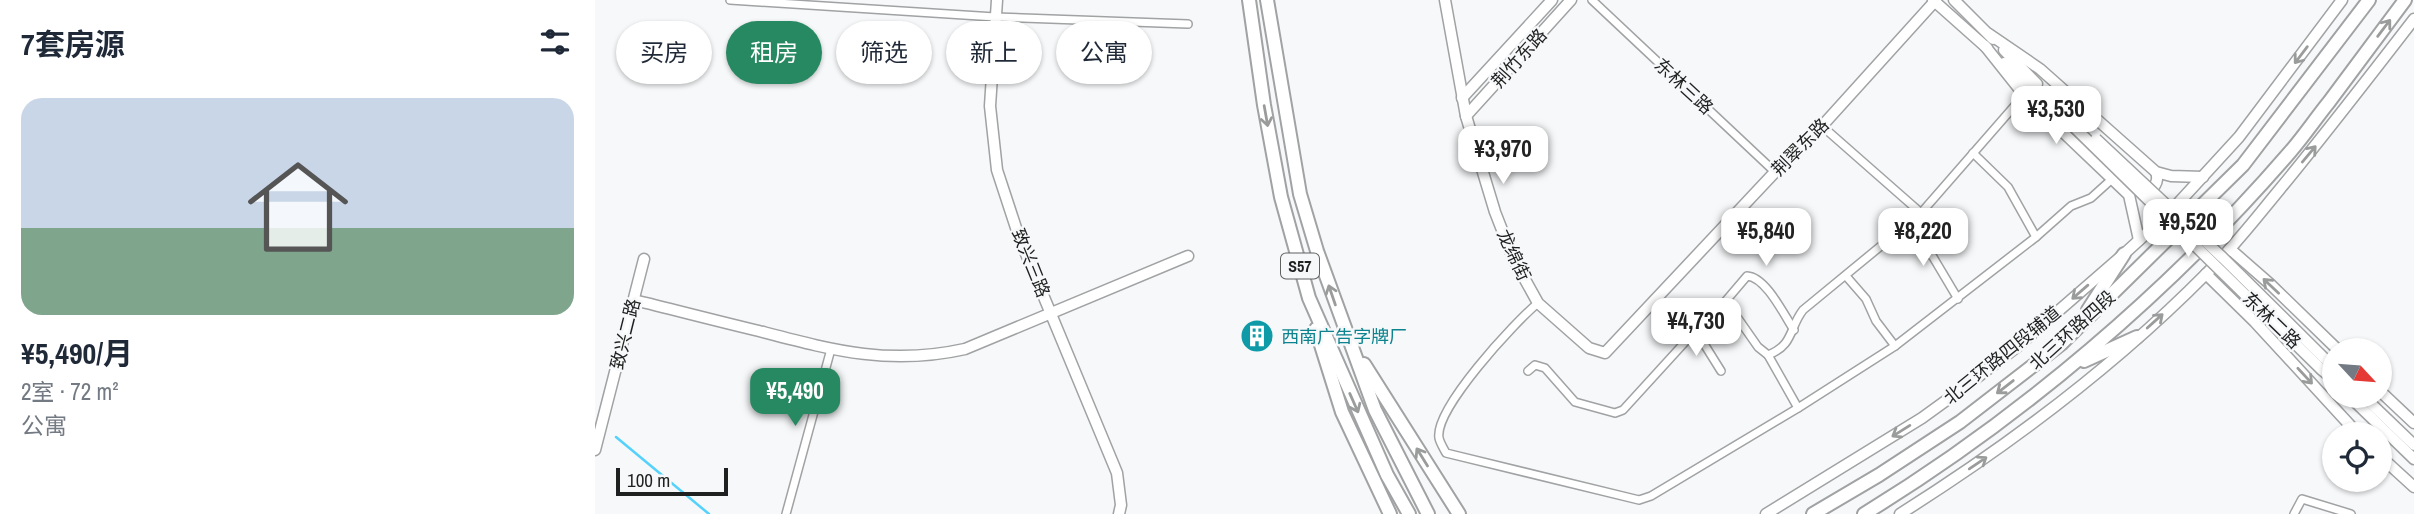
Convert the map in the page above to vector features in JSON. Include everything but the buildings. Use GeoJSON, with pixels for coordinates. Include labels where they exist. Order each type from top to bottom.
{"type":"FeatureCollection","features":[{"type":"Feature","properties":{"kind":"highway","name":"S57"},"geometry":{"type":"LineString","coordinates":[[1249,0],[1281,197],[1309,298],[1387,475],[1409,514]]}},
{"type":"Feature","properties":{"kind":"highway","name":"S57"},"geometry":{"type":"LineString","coordinates":[[1266,0],[1300,194],[1317,251],[1375,410],[1428,514]]}},
{"type":"Feature","properties":{"kind":"highway","name":"北三环路四段"},"geometry":{"type":"LineString","coordinates":[[1813,514],[1960,422],[2061,344],[2243,164],[2369,0]]}},
{"type":"Feature","properties":{"kind":"highway","name":"北三环路四段"},"geometry":{"type":"LineString","coordinates":[[1870,511],[1895,496],[2042,388],[2107,336],[2208,243],[2292,150],[2405,0]]}},
{"type":"Feature","properties":{"kind":"highway"},"geometry":{"type":"LineString","coordinates":[[2076,330],[2124,254]]}},
{"type":"Feature","properties":{"kind":"highway"},"geometry":{"type":"LineString","coordinates":[[1309,298],[1320,346],[1342,412],[1390,514]]}},
{"type":"Feature","properties":{"kind":"highway"},"geometry":{"type":"LineString","coordinates":[[2042,388],[2091,357],[2137,337]]}},
{"type":"Feature","properties":{"kind":"highway"},"geometry":{"type":"LineString","coordinates":[[1347,338],[1459,514]]}},
{"type":"Feature","properties":{"kind":"highway"},"geometry":{"type":"LineString","coordinates":[[1805,514],[1827,506]]}},
{"type":"Feature","properties":{"kind":"main road","name":"致兴三路"},"geometry":{"type":"LineString","coordinates":[[997,0],[991,106],[997,170],[1019,237],[1117,473],[1121,505],[1119,514]]}},
{"type":"Feature","properties":{"kind":"main road","name":"龙绵街"},"geometry":{"type":"LineString","coordinates":[[1445,0],[1466,116],[1495,212],[1513,258],[1538,303],[1589,348],[1605,353]]}},
{"type":"Feature","properties":{"kind":"main road"},"geometry":{"type":"LineString","coordinates":[[1462,98],[1552,0]]}},
{"type":"Feature","properties":{"kind":"main road","name":"荆竹东路"},"geometry":{"type":"LineString","coordinates":[[1466,116],[1571,0]]}},
{"type":"Feature","properties":{"kind":"main road","name":"荆翠东路"},"geometry":{"type":"LineString","coordinates":[[1605,353],[1775,172],[1822,126],[1934,0]]}},
{"type":"Feature","properties":{"kind":"main road","name":"东林二路"},"geometry":{"type":"LineString","coordinates":[[1934,0],[2076,125]]}},
{"type":"Feature","properties":{"kind":"main road","name":"东林二路"},"geometry":{"type":"LineString","coordinates":[[1954,0],[2076,125],[2322,360]]}},
{"type":"Feature","properties":{"kind":"main road","name":"北三环路四段辅道"},"geometry":{"type":"LineString","coordinates":[[1766,514],[1952,397],[2018,346],[2124,254],[2171,211],[2239,137],[2342,0]]}},
{"type":"Feature","properties":{"kind":"main road"},"geometry":{"type":"LineString","coordinates":[[1900,514],[2014,439],[2083,386],[2206,274],[2341,116],[2414,19]]}},
{"type":"Feature","properties":{"kind":"main road"},"geometry":{"type":"LineString","coordinates":[[1989,34],[2040,69],[2156,172],[2171,176],[2203,177]]}},
{"type":"Feature","properties":{"kind":"main road"},"geometry":{"type":"LineString","coordinates":[[1985,46],[2024,95],[2129,195],[2139,240]]}},
{"type":"Feature","properties":{"kind":"main road"},"geometry":{"type":"LineString","coordinates":[[2129,195],[2143,196],[2149,192],[2157,181],[2156,172]]}},
{"type":"Feature","properties":{"kind":"main road"},"geometry":{"type":"LineString","coordinates":[[2230,249],[2326,338]]}},
{"type":"Feature","properties":{"kind":"main road"},"geometry":{"type":"LineString","coordinates":[[634,300],[831,349],[892,358],[932,356],[965,349],[1188,256]]}},
{"type":"Feature","properties":{"kind":"main road","name":"致兴二路"},"geometry":{"type":"LineString","coordinates":[[595,450],[644,258]]}},
{"type":"Feature","properties":{"kind":"main road"},"geometry":{"type":"LineString","coordinates":[[2206,274],[2255,322],[2347,422]]}},
{"type":"Feature","properties":{"kind":"main road"},"geometry":{"type":"LineString","coordinates":[[2392,402],[2414,423]]}},
{"type":"Feature","properties":{"kind":"main road"},"geometry":{"type":"LineString","coordinates":[[2361,408],[2414,459]]}},
{"type":"Feature","properties":{"kind":"main road"},"geometry":{"type":"LineString","coordinates":[[2375,408],[2414,446]]}},
{"type":"Feature","properties":{"kind":"main road"},"geometry":{"type":"LineString","coordinates":[[2392,467],[2414,487]]}},
{"type":"Feature","properties":{"kind":"street"},"geometry":{"type":"LineString","coordinates":[[730,0],[995,17],[1188,24]]}},
{"type":"Feature","properties":{"kind":"street","name":"东林三路"},"geometry":{"type":"LineString","coordinates":[[1592,0],[1775,172]]}},
{"type":"Feature","properties":{"kind":"street"},"geometry":{"type":"LineString","coordinates":[[1768,355],[1790,340],[1796,319],[1803,310],[1921,213],[2024,95]]}},
{"type":"Feature","properties":{"kind":"street"},"geometry":{"type":"LineString","coordinates":[[1822,126],[1921,213]]}},
{"type":"Feature","properties":{"kind":"street"},"geometry":{"type":"LineString","coordinates":[[1973,153],[2008,187],[2036,237]]}},
{"type":"Feature","properties":{"kind":"street"},"geometry":{"type":"LineString","coordinates":[[1538,303],[1523,316],[1461,389],[1443,416],[1439,438],[1446,453],[1639,500],[1651,496],[1798,408],[1895,346],[2036,237],[2071,206],[2091,198],[2112,179]]}},
{"type":"Feature","properties":{"kind":"street"},"geometry":{"type":"LineString","coordinates":[[1907,225],[1933,257],[1958,299]]}},
{"type":"Feature","properties":{"kind":"street"},"geometry":{"type":"LineString","coordinates":[[1528,370],[1535,365],[1545,368],[1574,402],[1615,413],[1623,410],[1747,276],[1755,277],[1763,283],[1794,331]]}},
{"type":"Feature","properties":{"kind":"street"},"geometry":{"type":"LineString","coordinates":[[1846,276],[1866,299],[1876,321],[1895,346]]}},
{"type":"Feature","properties":{"kind":"street"},"geometry":{"type":"LineString","coordinates":[[1724,303],[1730,307],[1758,347],[1768,355],[1798,408]]}},
{"type":"Feature","properties":{"kind":"street"},"geometry":{"type":"LineString","coordinates":[[1696,331],[1721,371]]}},
{"type":"Feature","properties":{"kind":"street"},"geometry":{"type":"LineString","coordinates":[[786,514],[831,349]]}},
{"type":"Feature","properties":{"kind":"street"},"geometry":{"type":"LineString","coordinates":[[2294,514],[2302,499],[2351,514]]}},
{"type":"Feature","properties":{"kind":"waterway"},"geometry":{"type":"LineString","coordinates":[[616,437],[709,514]]}},
{"type":"Feature","properties":{"kind":"place","name":"西南广告字牌厂"},"geometry":{"type":"Point","coordinates":[1257,336]}}]}
